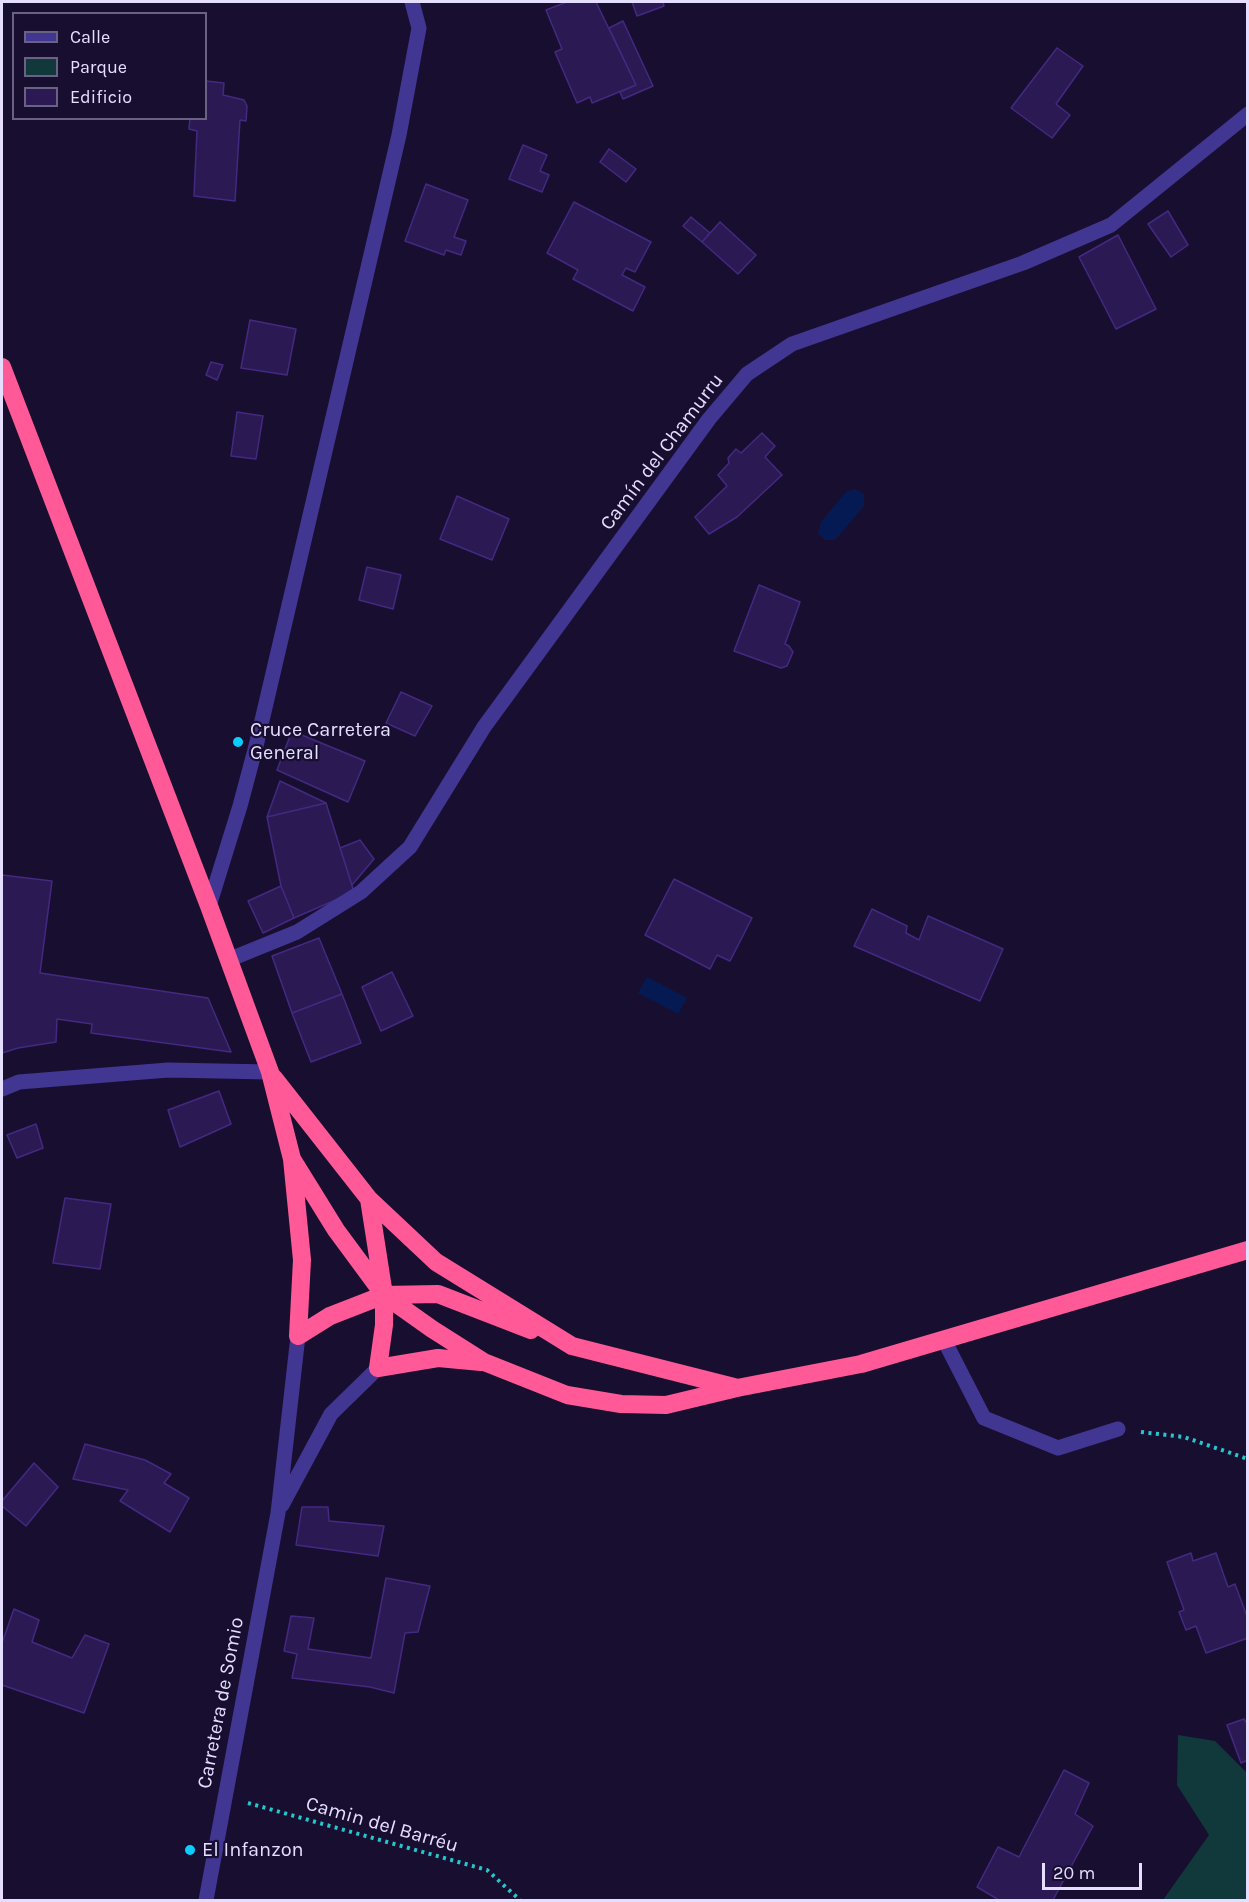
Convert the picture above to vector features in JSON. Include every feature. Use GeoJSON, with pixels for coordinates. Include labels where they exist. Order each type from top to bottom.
{"type":"FeatureCollection","features":[{"type":"Feature","properties":{"kind":"highway"},"geometry":{"type":"LineString","coordinates":[[2,367],[209,906],[270,1072],[292,1159],[302,1260],[298,1336]]}},
{"type":"Feature","properties":{"kind":"highway"},"geometry":{"type":"LineString","coordinates":[[270,1072],[369,1199],[436,1262],[572,1346]]}},
{"type":"Feature","properties":{"kind":"highway"},"geometry":{"type":"LineString","coordinates":[[292,1159],[336,1230],[384,1295],[484,1362],[567,1395],[621,1404],[666,1405],[737,1388],[861,1364],[1248,1250]]}},
{"type":"Feature","properties":{"kind":"highway"},"geometry":{"type":"LineString","coordinates":[[369,1199],[384,1295],[384,1325],[378,1368],[438,1358],[484,1362]]}},
{"type":"Feature","properties":{"kind":"highway"},"geometry":{"type":"LineString","coordinates":[[298,1336],[330,1316],[384,1295],[438,1294],[572,1346],[737,1388]]}},
{"type":"Feature","properties":{"kind":"street"},"geometry":{"type":"LineString","coordinates":[[209,906],[256,746],[399,135],[419,28],[412,2]]}},
{"type":"Feature","properties":{"kind":"street","name":"Camín del Chamurru"},"geometry":{"type":"LineString","coordinates":[[228,960],[297,932],[361,892],[410,846],[484,727],[709,419],[747,374],[792,344],[1023,263],[1111,225],[1248,114]]}},
{"type":"Feature","properties":{"kind":"street"},"geometry":{"type":"LineString","coordinates":[[2,1089],[19,1082],[168,1070],[270,1072]]}},
{"type":"Feature","properties":{"kind":"street"},"geometry":{"type":"LineString","coordinates":[[278,1513],[298,1336]]}},
{"type":"Feature","properties":{"kind":"street"},"geometry":{"type":"LineString","coordinates":[[944,1340],[984,1418],[1058,1448],[1118,1429]]}},
{"type":"Feature","properties":{"kind":"street"},"geometry":{"type":"LineString","coordinates":[[278,1513],[331,1414],[378,1368]]}},
{"type":"Feature","properties":{"kind":"street","name":"Carretera de Somio"},"geometry":{"type":"LineString","coordinates":[[206,1900],[278,1513]]}},
{"type":"Feature","properties":{"kind":"path"},"geometry":{"type":"LineString","coordinates":[[1118,1429],[1184,1437],[1248,1459]]}},
{"type":"Feature","properties":{"kind":"path","name":"Camin del Barréu"},"geometry":{"type":"LineString","coordinates":[[225,1797],[487,1870],[520,1900]]}},
{"type":"Feature","properties":{"kind":"green space"},"geometry":{"type":"Polygon","coordinates":[[[1178,1735],[1215,1741],[1247,1773],[1247,1900],[1163,1900],[1209,1835],[1177,1785],[1178,1735]]]}},
{"type":"Feature","properties":{"kind":"shaded area"},"geometry":{"type":"Polygon","coordinates":[[[855,489],[864,494],[864,506],[835,540],[825,540],[818,533],[821,522],[846,492],[855,489]]]}},
{"type":"Feature","properties":{"kind":"shaded area"},"geometry":{"type":"Polygon","coordinates":[[[647,977],[687,998],[678,1014],[638,993],[647,977]]]}},
{"type":"Feature","properties":{"kind":"building"},"geometry":{"type":"Polygon","coordinates":[[[567,2],[596,2],[636,85],[592,103],[590,97],[577,103],[555,52],[562,49],[546,10],[567,2]]]}},
{"type":"Feature","properties":{"kind":"building"},"geometry":{"type":"Polygon","coordinates":[[[632,2],[663,2],[664,6],[637,16],[632,2]]]}},
{"type":"Feature","properties":{"kind":"building"},"geometry":{"type":"Polygon","coordinates":[[[623,21],[653,86],[623,99],[620,92],[636,85],[609,28],[623,21]]]}},
{"type":"Feature","properties":{"kind":"building"},"geometry":{"type":"Polygon","coordinates":[[[1057,48],[1083,66],[1056,104],[1070,115],[1052,138],[1011,108],[1057,48]]]}},
{"type":"Feature","properties":{"kind":"building"},"geometry":{"type":"Polygon","coordinates":[[[207,81],[224,83],[223,95],[244,100],[247,106],[246,121],[240,120],[235,201],[194,196],[197,131],[189,129],[190,120],[207,120],[207,81]]]}},
{"type":"Feature","properties":{"kind":"building"},"geometry":{"type":"Polygon","coordinates":[[[523,145],[547,155],[540,171],[549,175],[542,192],[509,179],[523,145]]]}},
{"type":"Feature","properties":{"kind":"building"},"geometry":{"type":"Polygon","coordinates":[[[609,149],[636,169],[626,182],[600,162],[609,149]]]}},
{"type":"Feature","properties":{"kind":"building"},"geometry":{"type":"Polygon","coordinates":[[[426,184],[468,200],[454,237],[466,241],[461,255],[446,250],[444,255],[405,241],[426,184]]]}},
{"type":"Feature","properties":{"kind":"building"},"geometry":{"type":"Polygon","coordinates":[[[574,202],[651,242],[635,272],[626,268],[622,275],[645,287],[633,311],[573,279],[578,270],[547,253],[574,202]]]}},
{"type":"Feature","properties":{"kind":"building"},"geometry":{"type":"Polygon","coordinates":[[[1168,211],[1188,245],[1171,257],[1148,224],[1168,211]]]}},
{"type":"Feature","properties":{"kind":"building"},"geometry":{"type":"Polygon","coordinates":[[[691,217],[710,233],[702,242],[683,226],[691,217]]]}},
{"type":"Feature","properties":{"kind":"building"},"geometry":{"type":"Polygon","coordinates":[[[720,222],[756,255],[738,274],[702,242],[720,222]]]}},
{"type":"Feature","properties":{"kind":"building"},"geometry":{"type":"Polygon","coordinates":[[[1118,235],[1156,309],[1116,329],[1079,257],[1118,235]]]}},
{"type":"Feature","properties":{"kind":"building"},"geometry":{"type":"Polygon","coordinates":[[[250,320],[296,329],[287,375],[241,368],[250,320]]]}},
{"type":"Feature","properties":{"kind":"building"},"geometry":{"type":"Polygon","coordinates":[[[211,362],[223,365],[217,380],[206,375],[211,362]]]}},
{"type":"Feature","properties":{"kind":"building"},"geometry":{"type":"Polygon","coordinates":[[[237,412],[263,416],[256,459],[231,456],[237,412]]]}},
{"type":"Feature","properties":{"kind":"building"},"geometry":{"type":"Polygon","coordinates":[[[762,433],[775,446],[765,457],[782,475],[737,517],[709,534],[695,517],[727,486],[718,475],[729,463],[728,458],[736,449],[741,453],[762,433]]]}},
{"type":"Feature","properties":{"kind":"building"},"geometry":{"type":"Polygon","coordinates":[[[457,496],[509,519],[492,560],[440,539],[457,496]]]}},
{"type":"Feature","properties":{"kind":"building"},"geometry":{"type":"Polygon","coordinates":[[[367,567],[401,575],[393,609],[359,600],[367,567]]]}},
{"type":"Feature","properties":{"kind":"building"},"geometry":{"type":"Polygon","coordinates":[[[759,585],[800,602],[785,644],[793,652],[787,666],[781,668],[734,651],[759,585]]]}},
{"type":"Feature","properties":{"kind":"building"},"geometry":{"type":"Polygon","coordinates":[[[401,692],[432,706],[415,736],[386,723],[401,692]]]}},
{"type":"Feature","properties":{"kind":"building"},"geometry":{"type":"Polygon","coordinates":[[[292,731],[365,761],[348,802],[277,770],[292,731]]]}},
{"type":"Feature","properties":{"kind":"building"},"geometry":{"type":"Polygon","coordinates":[[[280,781],[326,803],[267,817],[280,781]]]}},
{"type":"Feature","properties":{"kind":"building"},"geometry":{"type":"Polygon","coordinates":[[[326,803],[354,892],[294,918],[281,886],[267,817],[326,803]]]}},
{"type":"Feature","properties":{"kind":"building"},"geometry":{"type":"Polygon","coordinates":[[[360,840],[374,859],[352,885],[340,848],[360,840]]]}},
{"type":"Feature","properties":{"kind":"building"},"geometry":{"type":"Polygon","coordinates":[[[2,875],[52,881],[40,973],[208,998],[231,1052],[91,1033],[92,1024],[57,1019],[56,1042],[2,1053],[2,875]]]}},
{"type":"Feature","properties":{"kind":"building"},"geometry":{"type":"Polygon","coordinates":[[[674,879],[752,918],[730,961],[717,955],[710,969],[645,935],[674,879]]]}},
{"type":"Feature","properties":{"kind":"building"},"geometry":{"type":"Polygon","coordinates":[[[281,886],[294,918],[263,933],[248,901],[281,886]]]}},
{"type":"Feature","properties":{"kind":"building"},"geometry":{"type":"Polygon","coordinates":[[[872,909],[907,926],[906,933],[919,940],[928,916],[1003,949],[980,1001],[854,946],[872,909]]]}},
{"type":"Feature","properties":{"kind":"building"},"geometry":{"type":"Polygon","coordinates":[[[319,938],[342,994],[292,1013],[272,956],[319,938]]]}},
{"type":"Feature","properties":{"kind":"building"},"geometry":{"type":"Polygon","coordinates":[[[392,972],[413,1016],[381,1031],[362,987],[392,972]]]}},
{"type":"Feature","properties":{"kind":"building"},"geometry":{"type":"Polygon","coordinates":[[[342,994],[361,1043],[311,1062],[292,1013],[342,994]]]}},
{"type":"Feature","properties":{"kind":"building"},"geometry":{"type":"Polygon","coordinates":[[[219,1091],[231,1124],[180,1147],[168,1110],[219,1091]]]}},
{"type":"Feature","properties":{"kind":"building"},"geometry":{"type":"Polygon","coordinates":[[[36,1124],[43,1148],[17,1158],[7,1135],[36,1124]]]}},
{"type":"Feature","properties":{"kind":"building"},"geometry":{"type":"Polygon","coordinates":[[[65,1198],[111,1204],[100,1269],[53,1263],[65,1198]]]}},
{"type":"Feature","properties":{"kind":"building"},"geometry":{"type":"Polygon","coordinates":[[[85,1444],[145,1460],[171,1474],[164,1483],[189,1498],[170,1532],[120,1501],[128,1490],[73,1479],[85,1444]]]}},
{"type":"Feature","properties":{"kind":"building"},"geometry":{"type":"Polygon","coordinates":[[[34,1463],[58,1487],[26,1526],[2,1506],[2,1501],[34,1463]]]}},
{"type":"Feature","properties":{"kind":"building"},"geometry":{"type":"Polygon","coordinates":[[[302,1507],[328,1507],[329,1521],[384,1526],[378,1556],[296,1545],[302,1507]]]}},
{"type":"Feature","properties":{"kind":"building"},"geometry":{"type":"Polygon","coordinates":[[[1191,1553],[1193,1561],[1216,1553],[1228,1587],[1235,1584],[1248,1619],[1248,1638],[1206,1653],[1196,1626],[1186,1630],[1179,1612],[1184,1610],[1167,1562],[1191,1553]]]}},
{"type":"Feature","properties":{"kind":"building"},"geometry":{"type":"Polygon","coordinates":[[[386,1578],[430,1586],[418,1632],[405,1633],[394,1693],[370,1687],[292,1678],[297,1654],[284,1651],[291,1616],[314,1618],[308,1649],[371,1658],[386,1578]]]}},
{"type":"Feature","properties":{"kind":"building"},"geometry":{"type":"Polygon","coordinates":[[[14,1609],[39,1620],[32,1642],[72,1658],[85,1635],[109,1644],[84,1713],[2,1685],[2,1643],[14,1609]]]}},
{"type":"Feature","properties":{"kind":"building"},"geometry":{"type":"Polygon","coordinates":[[[1244,1719],[1248,1725],[1248,1760],[1241,1763],[1227,1725],[1244,1719]]]}},
{"type":"Feature","properties":{"kind":"building"},"geometry":{"type":"Polygon","coordinates":[[[1064,1770],[1089,1783],[1075,1814],[1093,1826],[1053,1900],[999,1900],[977,1887],[998,1847],[1019,1857],[1064,1770]]]}},
{"type":"Feature","properties":{"kind":"place","name":"Cruce Carretera General"},"geometry":{"type":"Point","coordinates":[238,742]}},
{"type":"Feature","properties":{"kind":"place","name":"El Infanzon"},"geometry":{"type":"Point","coordinates":[190,1850]}}]}
